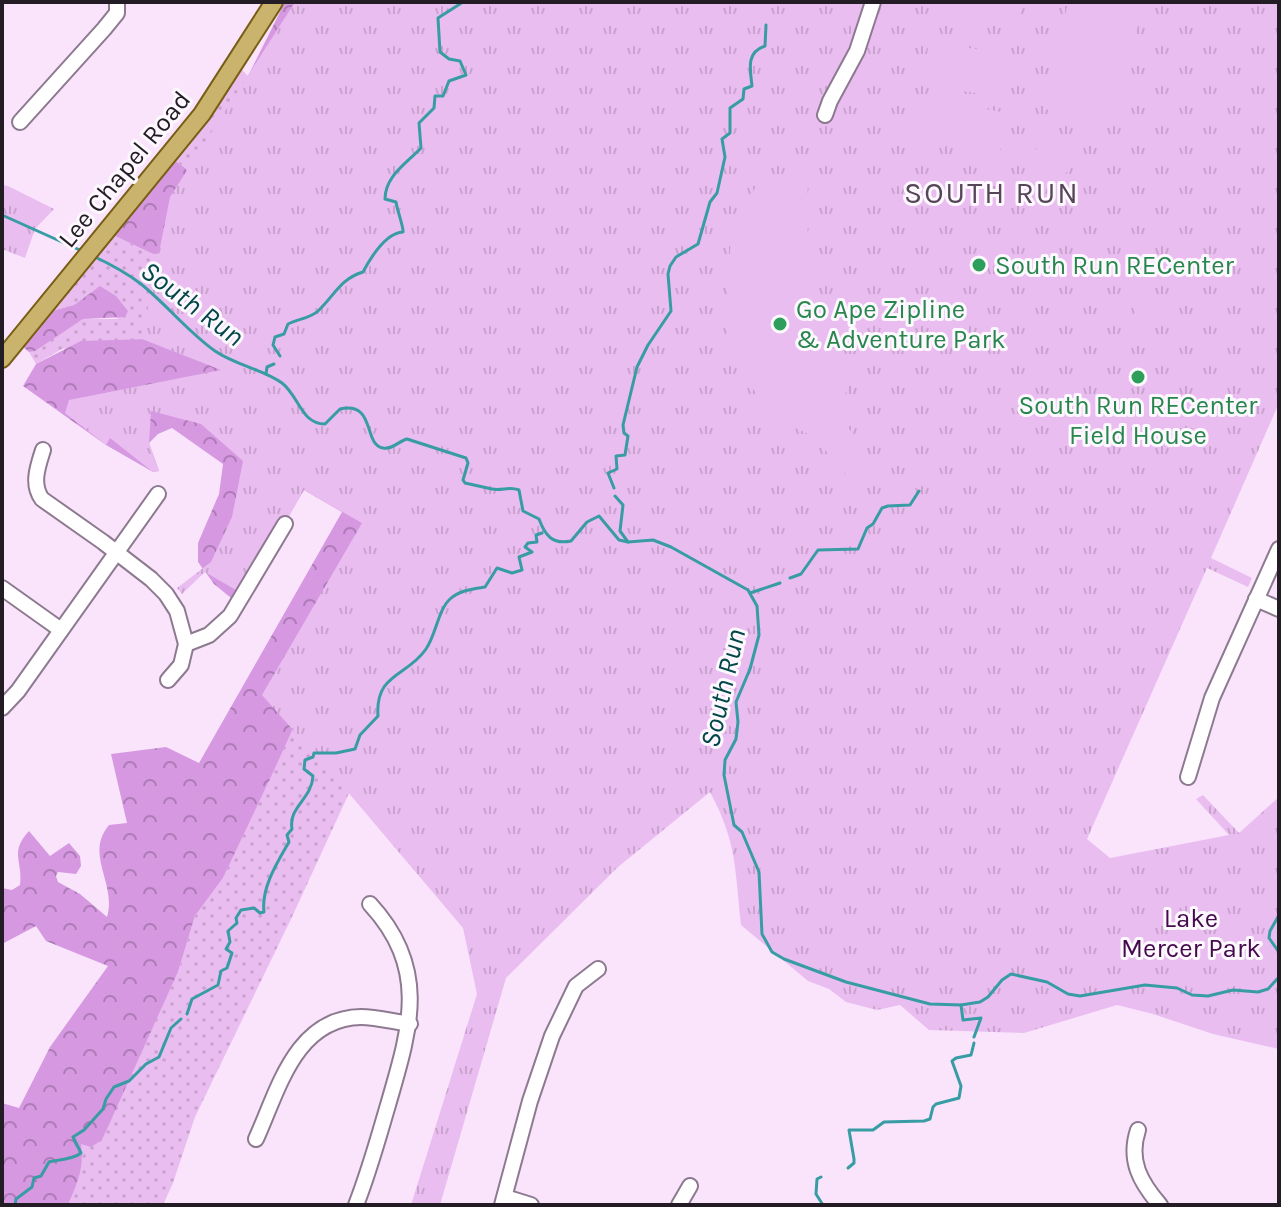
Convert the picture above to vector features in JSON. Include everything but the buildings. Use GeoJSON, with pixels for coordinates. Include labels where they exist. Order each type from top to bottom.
{"type":"FeatureCollection","features":[{"type":"Feature","properties":{"kind":"main road","name":"Lee Chapel Road"},"geometry":{"type":"LineString","coordinates":[[2,359],[202,114],[274,2]]}},
{"type":"Feature","properties":{"kind":"street"},"geometry":{"type":"LineString","coordinates":[[20,122],[117,13],[117,2]]}},
{"type":"Feature","properties":{"kind":"street"},"geometry":{"type":"LineString","coordinates":[[825,115],[857,51],[873,2]]}},
{"type":"Feature","properties":{"kind":"street"},"geometry":{"type":"LineString","coordinates":[[43,450],[36,480],[37,492],[42,499],[151,579],[177,611],[186,644],[181,665],[168,680]]}},
{"type":"Feature","properties":{"kind":"street"},"geometry":{"type":"LineString","coordinates":[[2,708],[18,691],[158,494]]}},
{"type":"Feature","properties":{"kind":"street"},"geometry":{"type":"LineString","coordinates":[[186,644],[209,635],[230,616],[285,524]]}},
{"type":"Feature","properties":{"kind":"street"},"geometry":{"type":"LineString","coordinates":[[1188,777],[1212,698],[1279,549]]}},
{"type":"Feature","properties":{"kind":"street"},"geometry":{"type":"LineString","coordinates":[[2,588],[61,630]]}},
{"type":"Feature","properties":{"kind":"street"},"geometry":{"type":"LineString","coordinates":[[1256,599],[1279,609]]}},
{"type":"Feature","properties":{"kind":"street"},"geometry":{"type":"LineString","coordinates":[[356,1205],[410,1024],[409,986],[403,956],[390,926],[370,904]]}},
{"type":"Feature","properties":{"kind":"street"},"geometry":{"type":"LineString","coordinates":[[531,1205],[504,1201],[530,1101],[552,1036],[576,986],[598,969]]}},
{"type":"Feature","properties":{"kind":"street"},"geometry":{"type":"LineString","coordinates":[[256,1139],[291,1061],[303,1044],[319,1030],[354,1018],[410,1024]]}},
{"type":"Feature","properties":{"kind":"street"},"geometry":{"type":"LineString","coordinates":[[1138,1130],[1133,1155],[1136,1169],[1160,1205]]}},
{"type":"Feature","properties":{"kind":"street"},"geometry":{"type":"LineString","coordinates":[[679,1205],[690,1186]]}},
{"type":"Feature","properties":{"kind":"green space"},"geometry":{"type":"Polygon","coordinates":[[[285,2],[622,2],[275,768],[223,878],[195,916],[178,972],[102,1140],[91,1147],[81,1144],[81,1168],[68,1205],[2,1205],[2,1103],[19,1108],[50,1047],[108,966],[46,941],[36,926],[2,944],[2,888],[12,890],[20,885],[20,845],[29,831],[50,856],[69,843],[80,856],[81,866],[76,874],[58,872],[58,882],[80,894],[107,917],[108,892],[100,858],[102,836],[109,825],[127,823],[111,754],[166,747],[199,763],[342,512],[304,490],[236,602],[214,584],[198,562],[198,543],[219,494],[223,464],[172,428],[158,434],[149,443],[159,471],[153,472],[106,445],[23,386],[36,364],[81,341],[150,339],[248,76],[285,2]]]}},
{"type":"Feature","properties":{"kind":"green space","name":"Lake Mercer Park"},"geometry":{"type":"Polygon","coordinates":[[[295,2],[1279,2],[1279,403],[1211,558],[1252,578],[1248,587],[1207,568],[1087,839],[1110,858],[1229,835],[1196,799],[1203,795],[1239,833],[1279,797],[1279,1049],[1213,1034],[1117,1005],[1024,1033],[929,1030],[900,1005],[877,1010],[846,1002],[829,989],[808,981],[741,925],[730,842],[710,792],[618,867],[506,978],[440,1205],[411,1205],[477,994],[463,928],[262,695],[362,523],[304,490],[234,613],[212,631],[241,593],[205,572],[182,594],[177,588],[211,562],[232,517],[243,461],[201,424],[151,411],[149,443],[159,471],[153,472],[110,438],[106,445],[65,413],[69,400],[221,370],[142,339],[170,197],[295,2]]]}},
{"type":"Feature","properties":{"kind":"green space"},"geometry":{"type":"Polygon","coordinates":[[[945,2],[1020,2],[1018,25],[944,20],[945,2]]]}},
{"type":"Feature","properties":{"kind":"green space"},"geometry":{"type":"Polygon","coordinates":[[[1068,2],[1143,2],[1117,124],[1045,109],[1068,2]]]}},
{"type":"Feature","properties":{"kind":"green space"},"geometry":{"type":"Polygon","coordinates":[[[929,42],[1016,55],[1009,98],[922,85],[929,42]]]}},
{"type":"Feature","properties":{"kind":"green space"},"geometry":{"type":"Polygon","coordinates":[[[240,68],[253,88],[150,339],[62,349],[36,364],[29,352],[83,319],[118,319],[96,289],[74,305],[52,311],[113,235],[153,254],[185,168],[174,160],[240,68]]]}},
{"type":"Feature","properties":{"kind":"green space"},"geometry":{"type":"Polygon","coordinates":[[[920,97],[1007,113],[999,156],[912,140],[920,97]]]}},
{"type":"Feature","properties":{"kind":"green space"},"geometry":{"type":"Polygon","coordinates":[[[1040,139],[1074,154],[1061,185],[1027,170],[1040,139]]]}},
{"type":"Feature","properties":{"kind":"green space"},"geometry":{"type":"Polygon","coordinates":[[[174,160],[189,175],[161,253],[153,254],[113,235],[174,160]]]}},
{"type":"Feature","properties":{"kind":"green space","name":"Go Ape Zipline & Adventure Park"},"geometry":{"type":"Polygon","coordinates":[[[793,174],[808,184],[811,260],[819,290],[849,367],[849,386],[835,410],[879,469],[857,487],[813,436],[770,417],[726,343],[731,232],[755,188],[793,174]]]}},
{"type":"Feature","properties":{"kind":"green space"},"geometry":{"type":"Polygon","coordinates":[[[2,185],[54,209],[35,229],[25,258],[2,249],[2,185]]]}},
{"type":"Feature","properties":{"kind":"green space"},"geometry":{"type":"Polygon","coordinates":[[[100,286],[116,296],[128,311],[125,317],[83,319],[35,351],[29,352],[22,346],[52,311],[74,305],[100,286]]]}},
{"type":"Feature","properties":{"kind":"green space"},"geometry":{"type":"Polygon","coordinates":[[[1138,304],[1158,313],[1145,342],[1126,333],[1138,304]]]}},
{"type":"Feature","properties":{"kind":"green space"},"geometry":{"type":"Polygon","coordinates":[[[518,426],[292,917],[195,1117],[163,1205],[68,1205],[81,1168],[80,1143],[102,1140],[178,972],[195,916],[223,878],[377,542],[518,426]]]}},
{"type":"Feature","properties":{"kind":"waterway"},"geometry":{"type":"LineString","coordinates":[[280,356],[273,345],[275,337],[284,334],[288,324],[318,311],[343,283],[363,272],[385,241],[403,232],[396,202],[385,199],[386,191],[398,170],[421,148],[419,123],[434,108],[435,96],[443,96],[449,81],[466,75],[460,61],[449,59],[440,52],[438,18],[463,2]]}},
{"type":"Feature","properties":{"kind":"waterway"},"geometry":{"type":"LineString","coordinates":[[614,488],[608,473],[617,469],[616,456],[625,455],[628,436],[624,433],[623,425],[637,367],[671,311],[670,266],[676,257],[698,244],[710,202],[717,193],[725,157],[722,139],[730,133],[730,108],[743,99],[744,89],[752,86],[752,57],[765,46],[766,25]]}},
{"type":"Feature","properties":{"kind":"waterway","name":"South Run"},"geometry":{"type":"LineString","coordinates":[[2,215],[82,251]]}},
{"type":"Feature","properties":{"kind":"waterway","name":"South Run"},"geometry":{"type":"LineString","coordinates":[[93,256],[141,284],[215,351],[282,383],[305,414],[317,423],[325,424],[340,409],[359,411],[373,440],[383,448],[407,439],[466,458],[465,483],[492,489],[519,490],[523,511],[539,519],[554,540],[571,541],[587,522],[599,516],[619,540],[653,540],[748,590],[757,606],[759,635],[750,669],[736,702],[736,739],[725,760],[724,775],[734,825],[742,832],[759,872],[762,934],[772,952],[846,982],[930,1004],[980,1002],[1011,974],[1047,982],[1068,994],[1080,996],[1145,985],[1177,988],[1192,995],[1208,996],[1233,990],[1258,992],[1268,989],[1279,977]]}},
{"type":"Feature","properties":{"kind":"waterway"},"geometry":{"type":"LineString","coordinates":[[266,374],[267,367],[274,364]]}},
{"type":"Feature","properties":{"kind":"waterway"},"geometry":{"type":"LineString","coordinates":[[790,578],[801,574],[818,550],[858,549],[867,528],[882,508],[910,505],[919,491]]}},
{"type":"Feature","properties":{"kind":"waterway"},"geometry":{"type":"LineString","coordinates":[[615,496],[623,505],[620,531],[628,542]]}},
{"type":"Feature","properties":{"kind":"waterway"},"geometry":{"type":"LineString","coordinates":[[187,1014],[192,999],[218,985],[221,971],[227,968],[232,953],[226,949],[230,942],[228,931],[237,923],[236,918],[241,910],[254,908],[260,913],[264,912],[267,885],[289,842],[287,835],[292,829],[293,815],[312,784],[313,776],[304,769],[305,760],[313,757],[314,753],[355,749],[360,735],[378,716],[378,702],[387,683],[426,649],[450,599],[462,592],[485,587],[497,568],[512,573],[522,570],[519,557],[532,552],[525,547],[528,543],[537,542],[536,535],[542,533]]}},
{"type":"Feature","properties":{"kind":"waterway"},"geometry":{"type":"LineString","coordinates":[[750,593],[780,583]]}},
{"type":"Feature","properties":{"kind":"waterway","name":"South Run"},"geometry":{"type":"LineString","coordinates":[[1279,915],[1269,938],[1279,952]]}},
{"type":"Feature","properties":{"kind":"waterway"},"geometry":{"type":"LineString","coordinates":[[961,1005],[963,1020],[981,1018],[974,1037]]}},
{"type":"Feature","properties":{"kind":"waterway"},"geometry":{"type":"LineString","coordinates":[[15,1205],[16,1199],[32,1187],[34,1178],[41,1176],[49,1162],[81,1153],[73,1137],[103,1109],[114,1087],[129,1081],[146,1064],[159,1057],[171,1028],[181,1019]]}},
{"type":"Feature","properties":{"kind":"waterway"},"geometry":{"type":"LineString","coordinates":[[848,1168],[854,1163],[849,1130],[873,1130],[884,1122],[924,1121],[930,1119],[936,1104],[959,1098],[961,1086],[952,1061],[971,1055],[974,1043]]}},
{"type":"Feature","properties":{"kind":"waterway"},"geometry":{"type":"LineString","coordinates":[[821,1177],[817,1179],[816,1194],[823,1205]]}},
{"type":"Feature","properties":{"kind":"place","name":"South Run RECenter"},"geometry":{"type":"Point","coordinates":[979,265]}},
{"type":"Feature","properties":{"kind":"place","name":"Go Ape Zipline & Adventure Park"},"geometry":{"type":"Point","coordinates":[780,324]}},
{"type":"Feature","properties":{"kind":"place","name":"South Run RECenter Field House"},"geometry":{"type":"Point","coordinates":[1138,377]}},
{"type":"Feature","properties":{"kind":"district","name":"SOUTH RUN"},"geometry":{"type":"Point","coordinates":[992,193]}}]}
